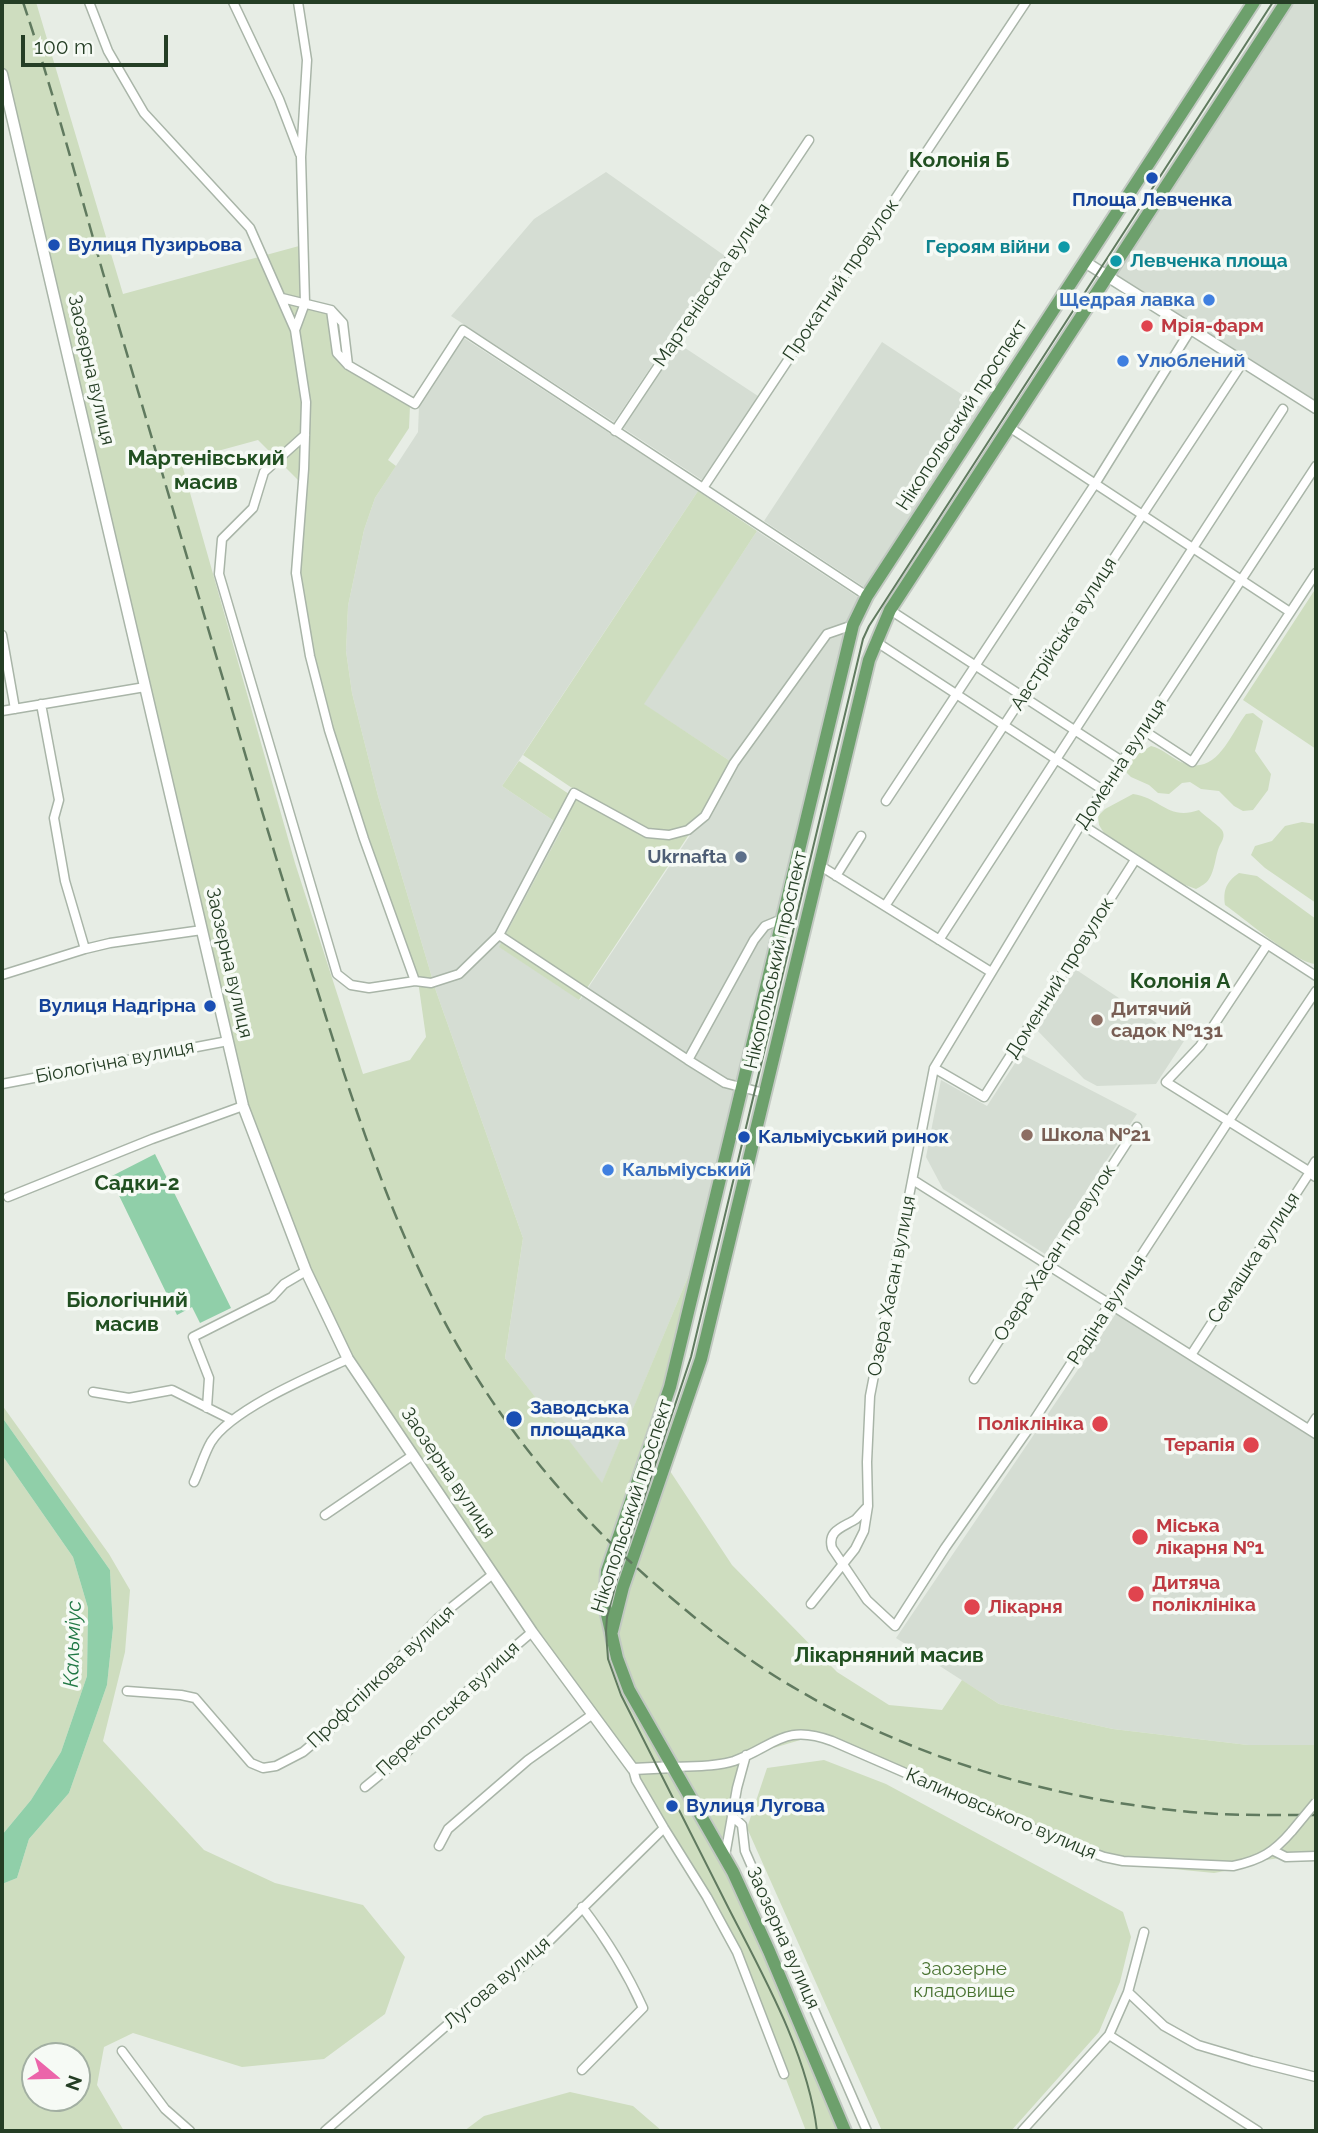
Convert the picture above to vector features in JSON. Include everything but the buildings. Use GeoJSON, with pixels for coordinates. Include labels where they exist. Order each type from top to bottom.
{"type":"FeatureCollection","features":[{"type":"Feature","properties":{"kind":"main road","name":"Нікопольський проспект"},"geometry":{"type":"LineString","coordinates":[[612,1634],[605,1606],[607,1571],[670,1387],[853,625],[867,596],[1254,2]]}},
{"type":"Feature","properties":{"kind":"main road","name":"Нікопольський проспект"},"geometry":{"type":"LineString","coordinates":[[612,1634],[623,1587],[701,1359],[875,641],[890,610],[1286,2]]}},
{"type":"Feature","properties":{"kind":"main road"},"geometry":{"type":"LineString","coordinates":[[798,852],[819,865]]}},
{"type":"Feature","properties":{"kind":"main road","name":"Заозерна вулиця"},"geometry":{"type":"LineString","coordinates":[[612,1634],[617,1658],[629,1690],[725,1856],[769,1951],[845,2131]]}},
{"type":"Feature","properties":{"kind":"street"},"geometry":{"type":"LineString","coordinates":[[89,2],[108,51],[144,113],[250,228],[295,330],[306,402],[296,573],[310,656],[360,827],[415,981]]}},
{"type":"Feature","properties":{"kind":"street"},"geometry":{"type":"LineString","coordinates":[[233,2],[279,99],[301,157]]}},
{"type":"Feature","properties":{"kind":"street"},"geometry":{"type":"LineString","coordinates":[[295,330],[305,303],[301,157],[307,60],[298,2]]}},
{"type":"Feature","properties":{"kind":"street","name":"Прокатний провулок"},"geometry":{"type":"LineString","coordinates":[[703,488],[1026,2]]}},
{"type":"Feature","properties":{"kind":"street","name":"Заозерна вулиця"},"geometry":{"type":"LineString","coordinates":[[3,80],[243,1106],[306,1271],[348,1359],[532,1632],[633,1769],[636,1780],[737,1952],[784,2074]]}},
{"type":"Feature","properties":{"kind":"street","name":"Мартенівська вулиця"},"geometry":{"type":"LineString","coordinates":[[615,430],[809,140]]}},
{"type":"Feature","properties":{"kind":"street"},"geometry":{"type":"LineString","coordinates":[[1085,262],[1316,408]]}},
{"type":"Feature","properties":{"kind":"street"},"geometry":{"type":"LineString","coordinates":[[282,299],[331,310],[343,323],[348,365],[415,404],[463,330],[867,596]]}},
{"type":"Feature","properties":{"kind":"street"},"geometry":{"type":"LineString","coordinates":[[886,801],[1094,484],[1191,329]]}},
{"type":"Feature","properties":{"kind":"street","name":"Австрійська вулиця"},"geometry":{"type":"LineString","coordinates":[[885,906],[1243,362]]}},
{"type":"Feature","properties":{"kind":"street"},"geometry":{"type":"LineString","coordinates":[[939,940],[1283,409]]}},
{"type":"Feature","properties":{"kind":"street"},"geometry":{"type":"LineString","coordinates":[[1009,427],[1290,612]]}},
{"type":"Feature","properties":{"kind":"street"},"geometry":{"type":"LineString","coordinates":[[305,435],[264,472],[253,508],[222,539],[219,574],[337,974],[351,985],[369,988],[415,981],[431,983],[459,974],[499,935],[573,793],[647,833],[669,835],[688,830],[705,816],[734,764],[827,634],[853,625]]}},
{"type":"Feature","properties":{"kind":"street","name":"Доменна вулиця"},"geometry":{"type":"LineString","coordinates":[[934,1068],[1080,824],[1316,466]]}},
{"type":"Feature","properties":{"kind":"street"},"geometry":{"type":"LineString","coordinates":[[1143,730],[1192,762],[1316,573]]}},
{"type":"Feature","properties":{"kind":"street"},"geometry":{"type":"LineString","coordinates":[[890,610],[1122,761]]}},
{"type":"Feature","properties":{"kind":"street"},"geometry":{"type":"LineString","coordinates":[[2,635],[15,709]]}},
{"type":"Feature","properties":{"kind":"street"},"geometry":{"type":"LineString","coordinates":[[875,641],[1103,790]]}},
{"type":"Feature","properties":{"kind":"street"},"geometry":{"type":"LineString","coordinates":[[2,711],[145,687]]}},
{"type":"Feature","properties":{"kind":"street"},"geometry":{"type":"LineString","coordinates":[[41,704],[60,800],[54,818],[65,881],[85,949]]}},
{"type":"Feature","properties":{"kind":"street"},"geometry":{"type":"LineString","coordinates":[[1080,824],[1316,976]]}},
{"type":"Feature","properties":{"kind":"street"},"geometry":{"type":"LineString","coordinates":[[836,876],[861,836]]}},
{"type":"Feature","properties":{"kind":"street","name":"Доменний провулок"},"geometry":{"type":"LineString","coordinates":[[934,1068],[984,1097],[1135,860]]}},
{"type":"Feature","properties":{"kind":"street"},"geometry":{"type":"LineString","coordinates":[[819,865],[991,972]]}},
{"type":"Feature","properties":{"kind":"street"},"geometry":{"type":"LineString","coordinates":[[688,1060],[754,940],[765,926],[782,919]]}},
{"type":"Feature","properties":{"kind":"street"},"geometry":{"type":"LineString","coordinates":[[2,975],[110,943],[202,930]]}},
{"type":"Feature","properties":{"kind":"street"},"geometry":{"type":"LineString","coordinates":[[499,935],[716,1079],[764,1093]]}},
{"type":"Feature","properties":{"kind":"street"},"geometry":{"type":"LineString","coordinates":[[1267,945],[1200,1045],[1166,1082],[1313,1174]]}},
{"type":"Feature","properties":{"kind":"street","name":"Радіна вулиця"},"geometry":{"type":"LineString","coordinates":[[844,1563],[867,1600],[895,1626],[945,1548],[1027,1431],[1316,991]]}},
{"type":"Feature","properties":{"kind":"street","name":"Біологічна вулиця"},"geometry":{"type":"LineString","coordinates":[[2,1084],[228,1041]]}},
{"type":"Feature","properties":{"kind":"street","name":"Озера Хасан вулиця"},"geometry":{"type":"LineString","coordinates":[[811,1604],[855,1549],[864,1531],[868,1506],[870,1396],[934,1068]]}},
{"type":"Feature","properties":{"kind":"street"},"geometry":{"type":"LineString","coordinates":[[8,1197],[243,1106]]}},
{"type":"Feature","properties":{"kind":"street","name":"Озера Хасан провулок"},"geometry":{"type":"LineString","coordinates":[[974,1379],[1137,1127]]}},
{"type":"Feature","properties":{"kind":"street","name":"Семашка вулиця"},"geometry":{"type":"LineString","coordinates":[[1191,1355],[1313,1174],[1316,1162]]}},
{"type":"Feature","properties":{"kind":"street"},"geometry":{"type":"LineString","coordinates":[[912,1180],[1313,1431],[1316,1418]]}},
{"type":"Feature","properties":{"kind":"street"},"geometry":{"type":"LineString","coordinates":[[207,1408],[209,1378],[193,1337],[272,1297],[284,1284],[306,1271]]}},
{"type":"Feature","properties":{"kind":"street"},"geometry":{"type":"LineString","coordinates":[[194,1482],[211,1442],[232,1420],[284,1388],[348,1359]]}},
{"type":"Feature","properties":{"kind":"street"},"geometry":{"type":"LineString","coordinates":[[93,1392],[129,1398],[172,1390],[232,1420]]}},
{"type":"Feature","properties":{"kind":"street"},"geometry":{"type":"LineString","coordinates":[[326,1515],[413,1455]]}},
{"type":"Feature","properties":{"kind":"street"},"geometry":{"type":"LineString","coordinates":[[844,1563],[832,1548],[832,1535],[868,1506]]}},
{"type":"Feature","properties":{"kind":"street","name":"Профспілкова вулиця"},"geometry":{"type":"LineString","coordinates":[[127,1691],[195,1698],[251,1763],[263,1768],[276,1766],[303,1752],[335,1725],[438,1618],[493,1573]]}},
{"type":"Feature","properties":{"kind":"street","name":"Перекопська вулиця"},"geometry":{"type":"LineString","coordinates":[[365,1787],[403,1756],[492,1666],[532,1632]]}},
{"type":"Feature","properties":{"kind":"street"},"geometry":{"type":"LineString","coordinates":[[439,1846],[448,1829],[528,1760],[593,1714]]}},
{"type":"Feature","properties":{"kind":"street","name":"Калиновського вулиця"},"geometry":{"type":"LineString","coordinates":[[674,1767],[733,1761],[787,1735],[805,1733],[821,1736],[1064,1842],[1123,1861],[1233,1866],[1247,1863],[1274,1851],[1316,1802]]}},
{"type":"Feature","properties":{"kind":"street"},"geometry":{"type":"LineString","coordinates":[[725,1856],[746,1755]]}},
{"type":"Feature","properties":{"kind":"street"},"geometry":{"type":"LineString","coordinates":[[633,1769],[674,1767]]}},
{"type":"Feature","properties":{"kind":"street"},"geometry":{"type":"LineString","coordinates":[[732,1816],[742,1825],[745,1851],[867,2131]]}},
{"type":"Feature","properties":{"kind":"street","name":"Лугова вулиця"},"geometry":{"type":"LineString","coordinates":[[325,2131],[449,2023],[528,1962],[664,1828]]}},
{"type":"Feature","properties":{"kind":"street"},"geometry":{"type":"LineString","coordinates":[[1274,1851],[1286,1857],[1316,1856]]}},
{"type":"Feature","properties":{"kind":"street"},"geometry":{"type":"LineString","coordinates":[[582,1907],[626,1970],[643,2008],[582,2070]]}},
{"type":"Feature","properties":{"kind":"street"},"geometry":{"type":"LineString","coordinates":[[1023,2131],[1109,2035],[1128,1992],[1144,1932]]}},
{"type":"Feature","properties":{"kind":"street"},"geometry":{"type":"LineString","coordinates":[[1128,1992],[1164,2026],[1198,2045],[1316,2077]]}},
{"type":"Feature","properties":{"kind":"street"},"geometry":{"type":"LineString","coordinates":[[1109,2035],[1258,2131]]}},
{"type":"Feature","properties":{"kind":"street"},"geometry":{"type":"LineString","coordinates":[[122,2051],[165,2109],[190,2131]]}},
{"type":"Feature","properties":{"kind":"shaded area"},"geometry":{"type":"Polygon","coordinates":[[[1292,2],[1316,2],[1316,404],[1115,276],[1292,2]]]}},
{"type":"Feature","properties":{"kind":"shaded area"},"geometry":{"type":"Polygon","coordinates":[[[606,172],[725,256],[614,422],[451,316],[534,219],[606,172]]]}},
{"type":"Feature","properties":{"kind":"shaded area"},"geometry":{"type":"Polygon","coordinates":[[[464,338],[698,491],[502,786],[563,827],[500,947],[580,1000],[737,765],[829,638],[845,633],[697,1255],[602,1484],[505,1358],[523,1238],[436,991],[378,796],[352,693],[346,651],[348,606],[364,530],[375,498],[418,432],[419,406],[464,338]]]}},
{"type":"Feature","properties":{"kind":"shaded area"},"geometry":{"type":"Polygon","coordinates":[[[882,342],[984,409],[867,589],[764,521],[882,342]]]}},
{"type":"Feature","properties":{"kind":"shaded area"},"geometry":{"type":"Polygon","coordinates":[[[679,344],[758,396],[702,480],[623,428],[679,344]]]}},
{"type":"Feature","properties":{"kind":"shaded area"},"geometry":{"type":"Polygon","coordinates":[[[757,531],[861,599],[850,621],[825,630],[730,761],[643,704],[757,531]]]}},
{"type":"Feature","properties":{"kind":"shaded area","name":"Дитячий садок №131"},"geometry":{"type":"Polygon","coordinates":[[[1075,969],[1184,1041],[1156,1084],[1097,1086],[1084,1079],[1036,1029],[1075,969]]]}},
{"type":"Feature","properties":{"kind":"shaded area","name":"Школа №21"},"geometry":{"type":"Polygon","coordinates":[[[1021,1054],[1137,1114],[1045,1254],[943,1189],[926,1157],[941,1080],[987,1106],[1021,1054]]]}},
{"type":"Feature","properties":{"kind":"shaded area"},"geometry":{"type":"Polygon","coordinates":[[[155,1154],[231,1308],[200,1323],[192,1307],[177,1315],[110,1177],[155,1154]]]}},
{"type":"Feature","properties":{"kind":"shaded area","name":"Міська лікарня №1"},"geometry":{"type":"Polygon","coordinates":[[[1117,1312],[1316,1437],[1316,1745],[1248,1745],[1113,1729],[999,1704],[896,1638],[1117,1312]]]}},
{"type":"Feature","properties":{"kind":"shaded area"},"geometry":{"type":"Polygon","coordinates":[[[2,1417],[110,1570],[113,1628],[107,1685],[69,1793],[29,1839],[17,1878],[2,1884],[2,1835],[31,1800],[61,1752],[87,1676],[88,1608],[73,1557],[2,1455],[2,1417]]]}},
{"type":"Feature","properties":{"kind":"green space"},"geometry":{"type":"Polygon","coordinates":[[[2,2],[36,2],[123,294],[299,246],[301,305],[328,312],[333,355],[344,368],[410,406],[409,428],[388,460],[396,466],[375,498],[364,530],[348,606],[346,651],[352,693],[378,796],[436,991],[523,1238],[505,1358],[602,1483],[697,1255],[666,1387],[604,1569],[616,1659],[712,1837],[845,2131],[806,2131],[737,1952],[636,1780],[348,1359],[306,1271],[243,1106],[2,74],[2,2]],[[258,440],[181,461],[295,863],[363,1074],[410,1060],[426,1037],[418,981],[332,730],[313,655],[299,573],[306,488],[258,440]]]}},
{"type":"Feature","properties":{"kind":"green space"},"geometry":{"type":"Polygon","coordinates":[[[698,491],[757,531],[644,704],[730,761],[701,815],[686,827],[669,832],[649,829],[575,790],[523,755],[698,491]]]}},
{"type":"Feature","properties":{"kind":"green space"},"geometry":{"type":"Polygon","coordinates":[[[1316,588],[1316,749],[1243,700],[1316,588]]]}},
{"type":"Feature","properties":{"kind":"green space"},"geometry":{"type":"Polygon","coordinates":[[[1253,713],[1263,721],[1255,751],[1271,774],[1268,790],[1253,810],[1243,811],[1219,791],[1201,789],[1190,782],[1182,783],[1169,794],[1158,793],[1126,772],[1133,757],[1151,746],[1181,762],[1204,764],[1221,752],[1246,714],[1253,713]]]}},
{"type":"Feature","properties":{"kind":"green space"},"geometry":{"type":"Polygon","coordinates":[[[519,761],[572,796],[646,836],[669,839],[690,833],[579,1000],[499,947],[563,827],[502,786],[519,761]]]}},
{"type":"Feature","properties":{"kind":"green space"},"geometry":{"type":"Polygon","coordinates":[[[1133,794],[1180,813],[1199,810],[1222,830],[1223,838],[1213,872],[1205,884],[1196,889],[1177,882],[1104,833],[1098,816],[1105,809],[1133,794]]]}},
{"type":"Feature","properties":{"kind":"green space"},"geometry":{"type":"Polygon","coordinates":[[[1302,822],[1316,824],[1316,903],[1265,868],[1251,855],[1255,846],[1272,841],[1285,826],[1302,822]]]}},
{"type":"Feature","properties":{"kind":"green space"},"geometry":{"type":"Polygon","coordinates":[[[1239,873],[1257,876],[1316,919],[1316,964],[1296,957],[1225,905],[1226,887],[1239,873]]]}},
{"type":"Feature","properties":{"kind":"green space"},"geometry":{"type":"Polygon","coordinates":[[[2,1405],[109,1554],[130,1590],[125,1652],[103,1741],[204,1850],[275,1883],[363,1905],[405,1957],[385,2014],[324,2059],[242,2067],[133,2033],[104,2047],[97,2085],[124,2131],[2,2131],[2,1884],[17,1878],[29,1839],[69,1793],[107,1685],[113,1628],[110,1570],[2,1417],[2,1405]]]}},
{"type":"Feature","properties":{"kind":"green space"},"geometry":{"type":"Polygon","coordinates":[[[2,1455],[73,1557],[88,1608],[87,1676],[61,1752],[31,1800],[2,1835],[2,1455]]]}},
{"type":"Feature","properties":{"kind":"green space"},"geometry":{"type":"Polygon","coordinates":[[[668,1468],[732,1565],[837,1672],[889,1705],[942,1710],[962,1680],[999,1704],[1113,1729],[1248,1745],[1316,1745],[1316,1855],[1259,1861],[1214,1873],[1122,1864],[832,1739],[807,1738],[753,1754],[713,1761],[677,1762],[637,1690],[617,1630],[622,1606],[668,1468]]]}},
{"type":"Feature","properties":{"kind":"green space","name":"Заозерне кладовище"},"geometry":{"type":"Polygon","coordinates":[[[824,1760],[886,1784],[1123,1912],[1131,1937],[1120,1982],[1099,2032],[1011,2131],[882,2131],[747,1828],[767,1768],[824,1760]]]}},
{"type":"Feature","properties":{"kind":"green space"},"geometry":{"type":"Polygon","coordinates":[[[748,1763],[735,1795],[730,1857],[719,1832],[683,1770],[714,1769],[748,1763]]]}},
{"type":"Feature","properties":{"kind":"green space"},"geometry":{"type":"Polygon","coordinates":[[[570,2092],[633,2106],[662,2131],[464,2131],[484,2116],[570,2092]]]}},
{"type":"Feature","properties":{"kind":"tram line"},"geometry":{"type":"LineString","coordinates":[[817,2131],[804,2074],[783,2017],[621,1695],[608,1659],[607,1617],[617,1579],[691,1357],[863,639],[1273,2]]}},
{"type":"Feature","properties":{"kind":"railway"},"geometry":{"type":"LineString","coordinates":[[23,2],[55,103],[264,819],[350,1090],[390,1202],[439,1311],[485,1391],[512,1429],[570,1500],[634,1566],[715,1634],[764,1669],[842,1714],[935,1755],[1032,1785],[1081,1796],[1198,1813],[1316,1815]]}},
{"type":"Feature","properties":{"kind":"place","name":"Площа Левченка"},"geometry":{"type":"Point","coordinates":[1152,178]}},
{"type":"Feature","properties":{"kind":"place","name":"Вулиця Пузирьова"},"geometry":{"type":"Point","coordinates":[54,245]}},
{"type":"Feature","properties":{"kind":"place","name":"Героям війни"},"geometry":{"type":"Point","coordinates":[1064,247]}},
{"type":"Feature","properties":{"kind":"place","name":"Левченка площа"},"geometry":{"type":"Point","coordinates":[1116,261]}},
{"type":"Feature","properties":{"kind":"place","name":"Щедрая лавка"},"geometry":{"type":"Point","coordinates":[1209,300]}},
{"type":"Feature","properties":{"kind":"place","name":"Мрія-фарм"},"geometry":{"type":"Point","coordinates":[1147,326]}},
{"type":"Feature","properties":{"kind":"place","name":"Улюблений"},"geometry":{"type":"Point","coordinates":[1123,361]}},
{"type":"Feature","properties":{"kind":"place","name":"Ukrnafta"},"geometry":{"type":"Point","coordinates":[741,857]}},
{"type":"Feature","properties":{"kind":"place","name":"Вулиця Надгірна"},"geometry":{"type":"Point","coordinates":[210,1006]}},
{"type":"Feature","properties":{"kind":"place","name":"Дитячий садок №131"},"geometry":{"type":"Point","coordinates":[1097,1020]}},
{"type":"Feature","properties":{"kind":"place","name":"Школа №21"},"geometry":{"type":"Point","coordinates":[1027,1135]}},
{"type":"Feature","properties":{"kind":"place","name":"Кальміуський ринок"},"geometry":{"type":"Point","coordinates":[744,1137]}},
{"type":"Feature","properties":{"kind":"place","name":"Кальміуський"},"geometry":{"type":"Point","coordinates":[608,1170]}},
{"type":"Feature","properties":{"kind":"place","name":"Заводська площадка"},"geometry":{"type":"Point","coordinates":[514,1419]}},
{"type":"Feature","properties":{"kind":"place","name":"Поліклініка"},"geometry":{"type":"Point","coordinates":[1100,1424]}},
{"type":"Feature","properties":{"kind":"place","name":"Терапія"},"geometry":{"type":"Point","coordinates":[1251,1445]}},
{"type":"Feature","properties":{"kind":"place","name":"Міська лікарня №1"},"geometry":{"type":"Point","coordinates":[1140,1537]}},
{"type":"Feature","properties":{"kind":"place","name":"Дитяча поліклініка"},"geometry":{"type":"Point","coordinates":[1136,1594]}},
{"type":"Feature","properties":{"kind":"place","name":"Лікарня"},"geometry":{"type":"Point","coordinates":[972,1607]}},
{"type":"Feature","properties":{"kind":"place","name":"Вулиця Лугова"},"geometry":{"type":"Point","coordinates":[672,1806]}},
{"type":"Feature","properties":{"kind":"district","name":"Колонія Б"},"geometry":{"type":"Point","coordinates":[959,161]}},
{"type":"Feature","properties":{"kind":"district","name":"Мартенівський масив"},"geometry":{"type":"Point","coordinates":[206,471]}},
{"type":"Feature","properties":{"kind":"district","name":"Колонія А"},"geometry":{"type":"Point","coordinates":[1180,982]}},
{"type":"Feature","properties":{"kind":"district","name":"Садки-2"},"geometry":{"type":"Point","coordinates":[137,1184]}},
{"type":"Feature","properties":{"kind":"district","name":"Біологічний масив"},"geometry":{"type":"Point","coordinates":[127,1313]}},
{"type":"Feature","properties":{"kind":"district","name":"Лікарняний масив"},"geometry":{"type":"Point","coordinates":[889,1656]}},
{"type":"Feature","properties":{"kind":"water label","name":"Кальміус"},"geometry":{"type":"Point","coordinates":[73,1644]}}]}
